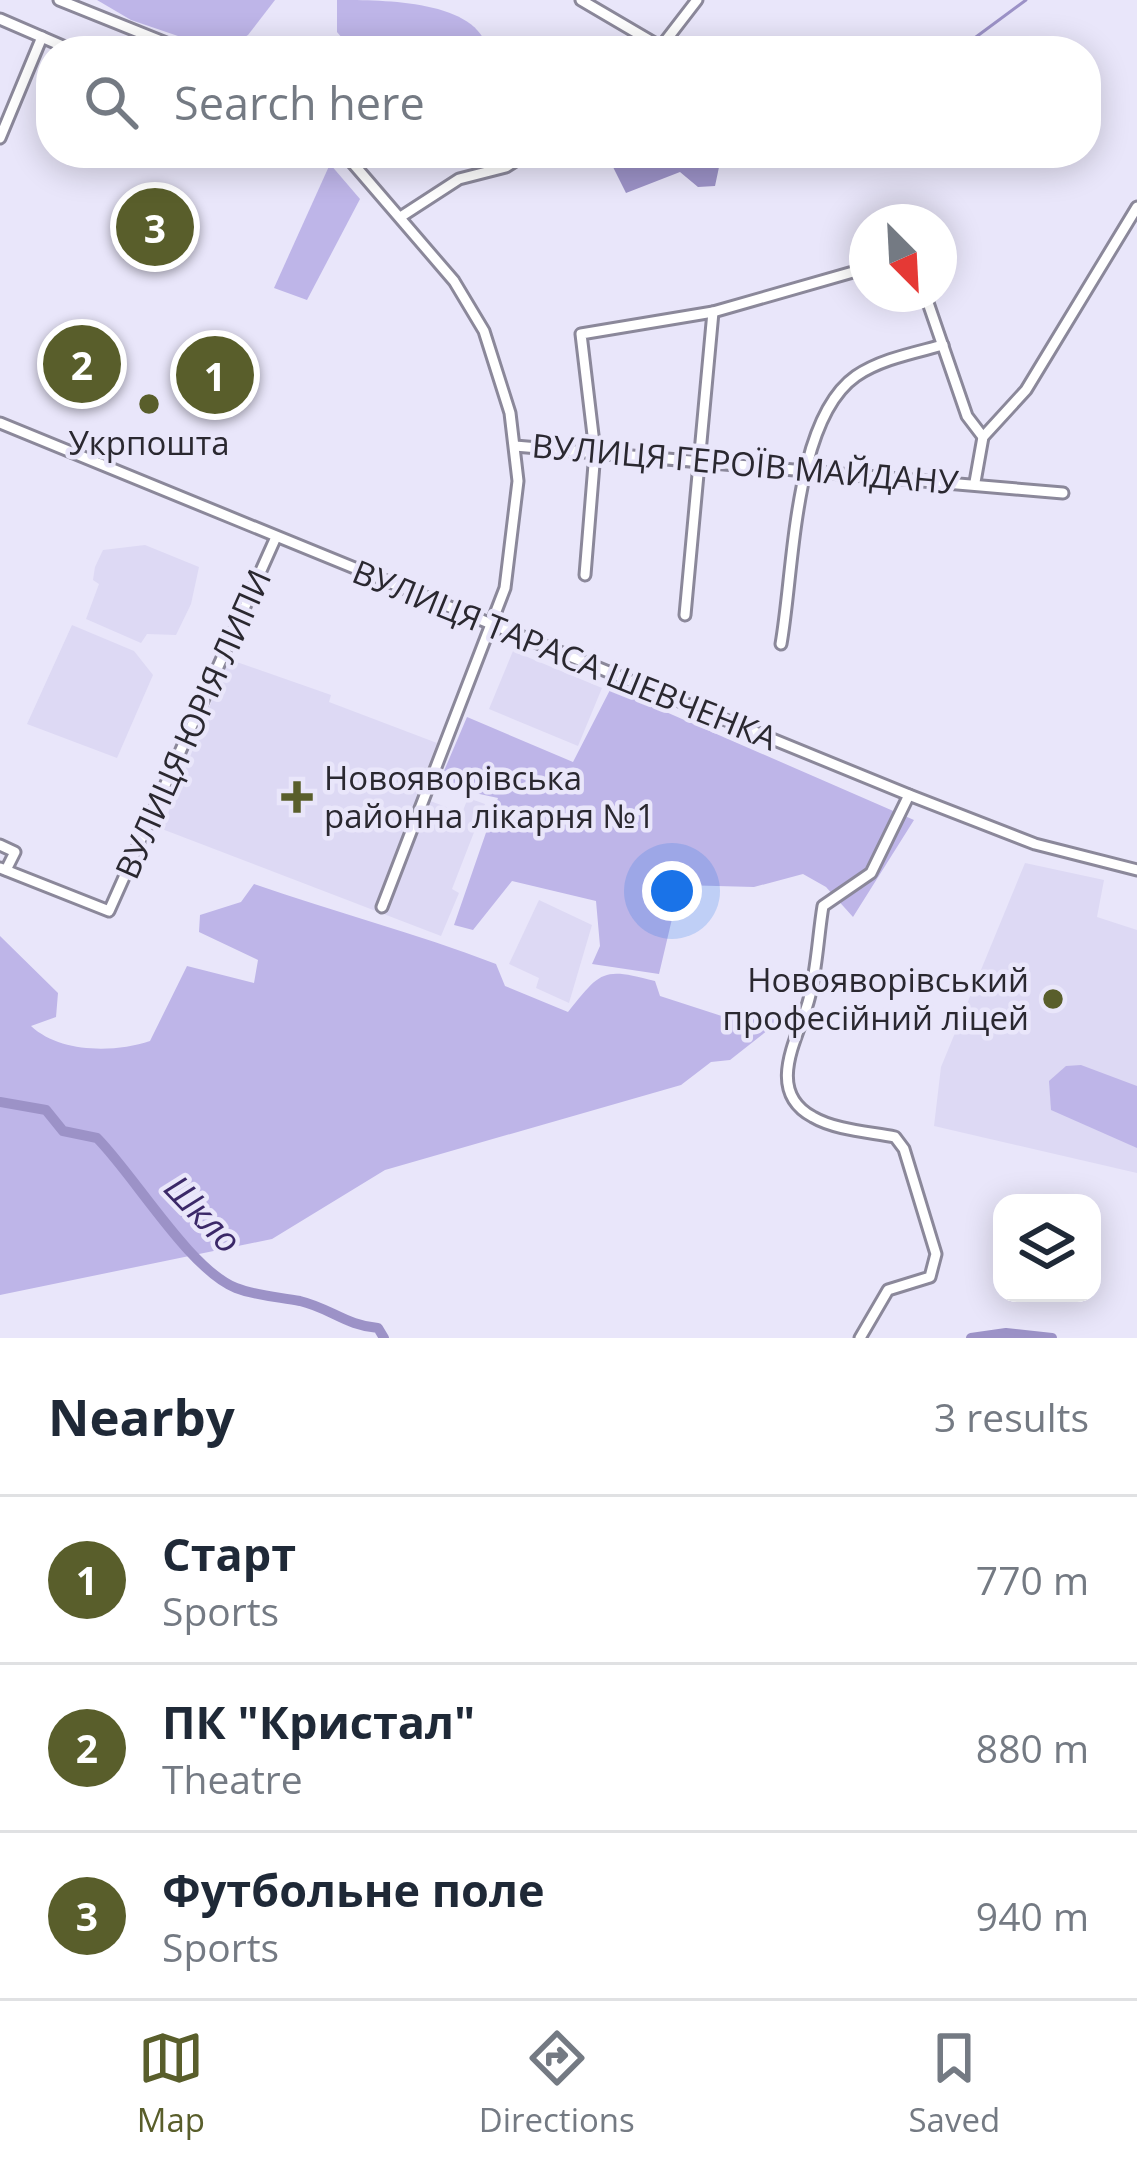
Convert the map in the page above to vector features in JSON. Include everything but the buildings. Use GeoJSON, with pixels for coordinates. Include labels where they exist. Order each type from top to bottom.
{"type":"FeatureCollection","features":[{"type":"Feature","properties":{"kind":"street"},"geometry":{"type":"LineString","coordinates":[[59,0],[149,36]]}},
{"type":"Feature","properties":{"kind":"street"},"geometry":{"type":"LineString","coordinates":[[581,0],[638,36]]}},
{"type":"Feature","properties":{"kind":"street"},"geometry":{"type":"LineString","coordinates":[[669,36],[698,0]]}},
{"type":"Feature","properties":{"kind":"street"},"geometry":{"type":"LineString","coordinates":[[0,19],[40,36]]}},
{"type":"Feature","properties":{"kind":"street"},"geometry":{"type":"LineString","coordinates":[[0,138],[3,121],[36,50]]}},
{"type":"Feature","properties":{"kind":"street"},"geometry":{"type":"LineString","coordinates":[[358,168],[454,281],[484,331],[503,382],[518,481],[505,588],[382,907]]}},
{"type":"Feature","properties":{"kind":"street"},"geometry":{"type":"LineString","coordinates":[[401,216],[459,179],[502,168]]}},
{"type":"Feature","properties":{"kind":"street"},"geometry":{"type":"LineString","coordinates":[[975,482],[983,437],[1026,390],[1137,208]]}},
{"type":"Feature","properties":{"kind":"street"},"geometry":{"type":"LineString","coordinates":[[585,575],[595,452],[581,334],[713,312],[849,273]]}},
{"type":"Feature","properties":{"kind":"street"},"geometry":{"type":"LineString","coordinates":[[685,616],[703,461],[713,312]]}},
{"type":"Feature","properties":{"kind":"street"},"geometry":{"type":"LineString","coordinates":[[931,312],[967,416],[983,437]]}},
{"type":"Feature","properties":{"kind":"street"},"geometry":{"type":"LineString","coordinates":[[781,644],[815,429],[844,387],[884,362],[943,345]]}},
{"type":"Feature","properties":{"kind":"street","name":"ВУЛИЦЯ ТАРАСА ШЕВЧЕНКА"},"geometry":{"type":"LineString","coordinates":[[0,423],[909,795],[1035,844],[1137,870]]}},
{"type":"Feature","properties":{"kind":"street","name":"ВУЛИЦЯ ГЕРОЇВ МАЙДАНУ"},"geometry":{"type":"LineString","coordinates":[[514,446],[1063,493]]}},
{"type":"Feature","properties":{"kind":"street","name":"ВУЛИЦЯ ЮРІЯ ЛИПИ"},"geometry":{"type":"LineString","coordinates":[[3,869],[109,911],[276,537]]}},
{"type":"Feature","properties":{"kind":"street"},"geometry":{"type":"LineString","coordinates":[[860,1338],[878,1301],[903,1283],[930,1276],[937,1254],[904,1149],[895,1137],[815,1119],[802,1109],[792,1093],[789,1045],[809,1000],[823,906],[871,873],[909,795]]}},
{"type":"Feature","properties":{"kind":"street"},"geometry":{"type":"LineString","coordinates":[[0,845],[15,852],[3,869]]}},
{"type":"Feature","properties":{"kind":"shaded area"},"geometry":{"type":"Polygon","coordinates":[[[97,0],[275,0],[246,36],[178,36],[131,20],[97,0]]]}},
{"type":"Feature","properties":{"kind":"shaded area"},"geometry":{"type":"Polygon","coordinates":[[[337,0],[379,1],[448,12],[482,36],[340,36],[337,0]]]}},
{"type":"Feature","properties":{"kind":"shaded area"},"geometry":{"type":"Polygon","coordinates":[[[328,168],[333,168],[360,199],[307,300],[274,288],[328,168]]]}},
{"type":"Feature","properties":{"kind":"shaded area"},"geometry":{"type":"Polygon","coordinates":[[[614,168],[719,168],[715,186],[698,187],[680,172],[626,193],[614,168]]]}},
{"type":"Feature","properties":{"kind":"shaded area"},"geometry":{"type":"Polygon","coordinates":[[[137,234],[166,244],[155,270],[123,259],[137,234]]]}},
{"type":"Feature","properties":{"kind":"shaded area"},"geometry":{"type":"Polygon","coordinates":[[[145,545],[199,567],[191,604],[176,635],[147,634],[141,643],[86,619],[99,584],[93,580],[103,550],[145,545]]]}},
{"type":"Feature","properties":{"kind":"shaded area"},"geometry":{"type":"Polygon","coordinates":[[[72,625],[134,651],[153,675],[117,758],[27,724],[72,625]]]}},
{"type":"Feature","properties":{"kind":"shaded area"},"geometry":{"type":"Polygon","coordinates":[[[513,651],[602,688],[578,746],[489,709],[513,651]]]}},
{"type":"Feature","properties":{"kind":"shaded area","name":"Новояворівська районна лікарня №1"},"geometry":{"type":"Polygon","coordinates":[[[228,659],[331,695],[329,702],[437,743],[417,796],[462,813],[468,798],[485,804],[452,889],[459,893],[441,936],[162,829],[228,659]]]}},
{"type":"Feature","properties":{"kind":"shaded area"},"geometry":{"type":"Polygon","coordinates":[[[611,688],[914,820],[853,917],[826,887],[803,874],[754,887],[680,885],[659,974],[592,964],[600,946],[596,901],[512,881],[473,930],[454,925],[498,798],[438,785],[467,717],[573,762],[611,688]]]}},
{"type":"Feature","properties":{"kind":"shaded area","name":"Новояворівський професійний ліцей"},"geometry":{"type":"Polygon","coordinates":[[[1025,863],[1104,880],[1097,917],[1137,930],[1137,1173],[934,1126],[941,1067],[1025,863]]]}},
{"type":"Feature","properties":{"kind":"shaded area"},"geometry":{"type":"Polygon","coordinates":[[[254,884],[496,964],[505,986],[568,1012],[596,980],[624,974],[655,981],[660,996],[734,1020],[746,1011],[782,1019],[730,1060],[711,1062],[681,1085],[385,1170],[272,1239],[0,1295],[0,936],[58,993],[56,1017],[31,1026],[72,1046],[136,1045],[150,1041],[187,966],[254,983],[258,960],[199,932],[200,915],[241,902],[254,884]]]}},
{"type":"Feature","properties":{"kind":"shaded area"},"geometry":{"type":"Polygon","coordinates":[[[539,900],[592,925],[569,1003],[536,988],[539,978],[509,964],[539,900]]]}},
{"type":"Feature","properties":{"kind":"shaded area"},"geometry":{"type":"Polygon","coordinates":[[[1081,1065],[1137,1086],[1137,1148],[1051,1110],[1049,1081],[1066,1066],[1081,1065]]]}},
{"type":"Feature","properties":{"kind":"waterway"},"geometry":{"type":"LineString","coordinates":[[977,36],[1026,0]]}},
{"type":"Feature","properties":{"kind":"waterway","name":"Шкло"},"geometry":{"type":"LineString","coordinates":[[0,1102],[46,1110],[63,1131],[97,1138],[182,1242],[218,1278],[244,1291],[300,1301],[378,1328],[384,1338]]}},
{"type":"Feature","properties":{"kind":"waterway","name":"Шкло"},"geometry":{"type":"LineString","coordinates":[[971,1338],[1006,1333],[1052,1338]]}},
{"type":"Feature","properties":{"kind":"place","name":"Футбольне поле"},"geometry":{"type":"Point","coordinates":[155,227]}},
{"type":"Feature","properties":{"kind":"place","name":"ПК \"Кристал\""},"geometry":{"type":"Point","coordinates":[82,364]}},
{"type":"Feature","properties":{"kind":"place","name":"Старт"},"geometry":{"type":"Point","coordinates":[215,375]}},
{"type":"Feature","properties":{"kind":"place","name":"Укрпошта"},"geometry":{"type":"Point","coordinates":[149,404]}},
{"type":"Feature","properties":{"kind":"place","name":"Новояворівська районна лікарня №1"},"geometry":{"type":"Point","coordinates":[297,797]}},
{"type":"Feature","properties":{"kind":"place","name":"Новояворівський професійний ліцей"},"geometry":{"type":"Point","coordinates":[1053,999]}}]}
